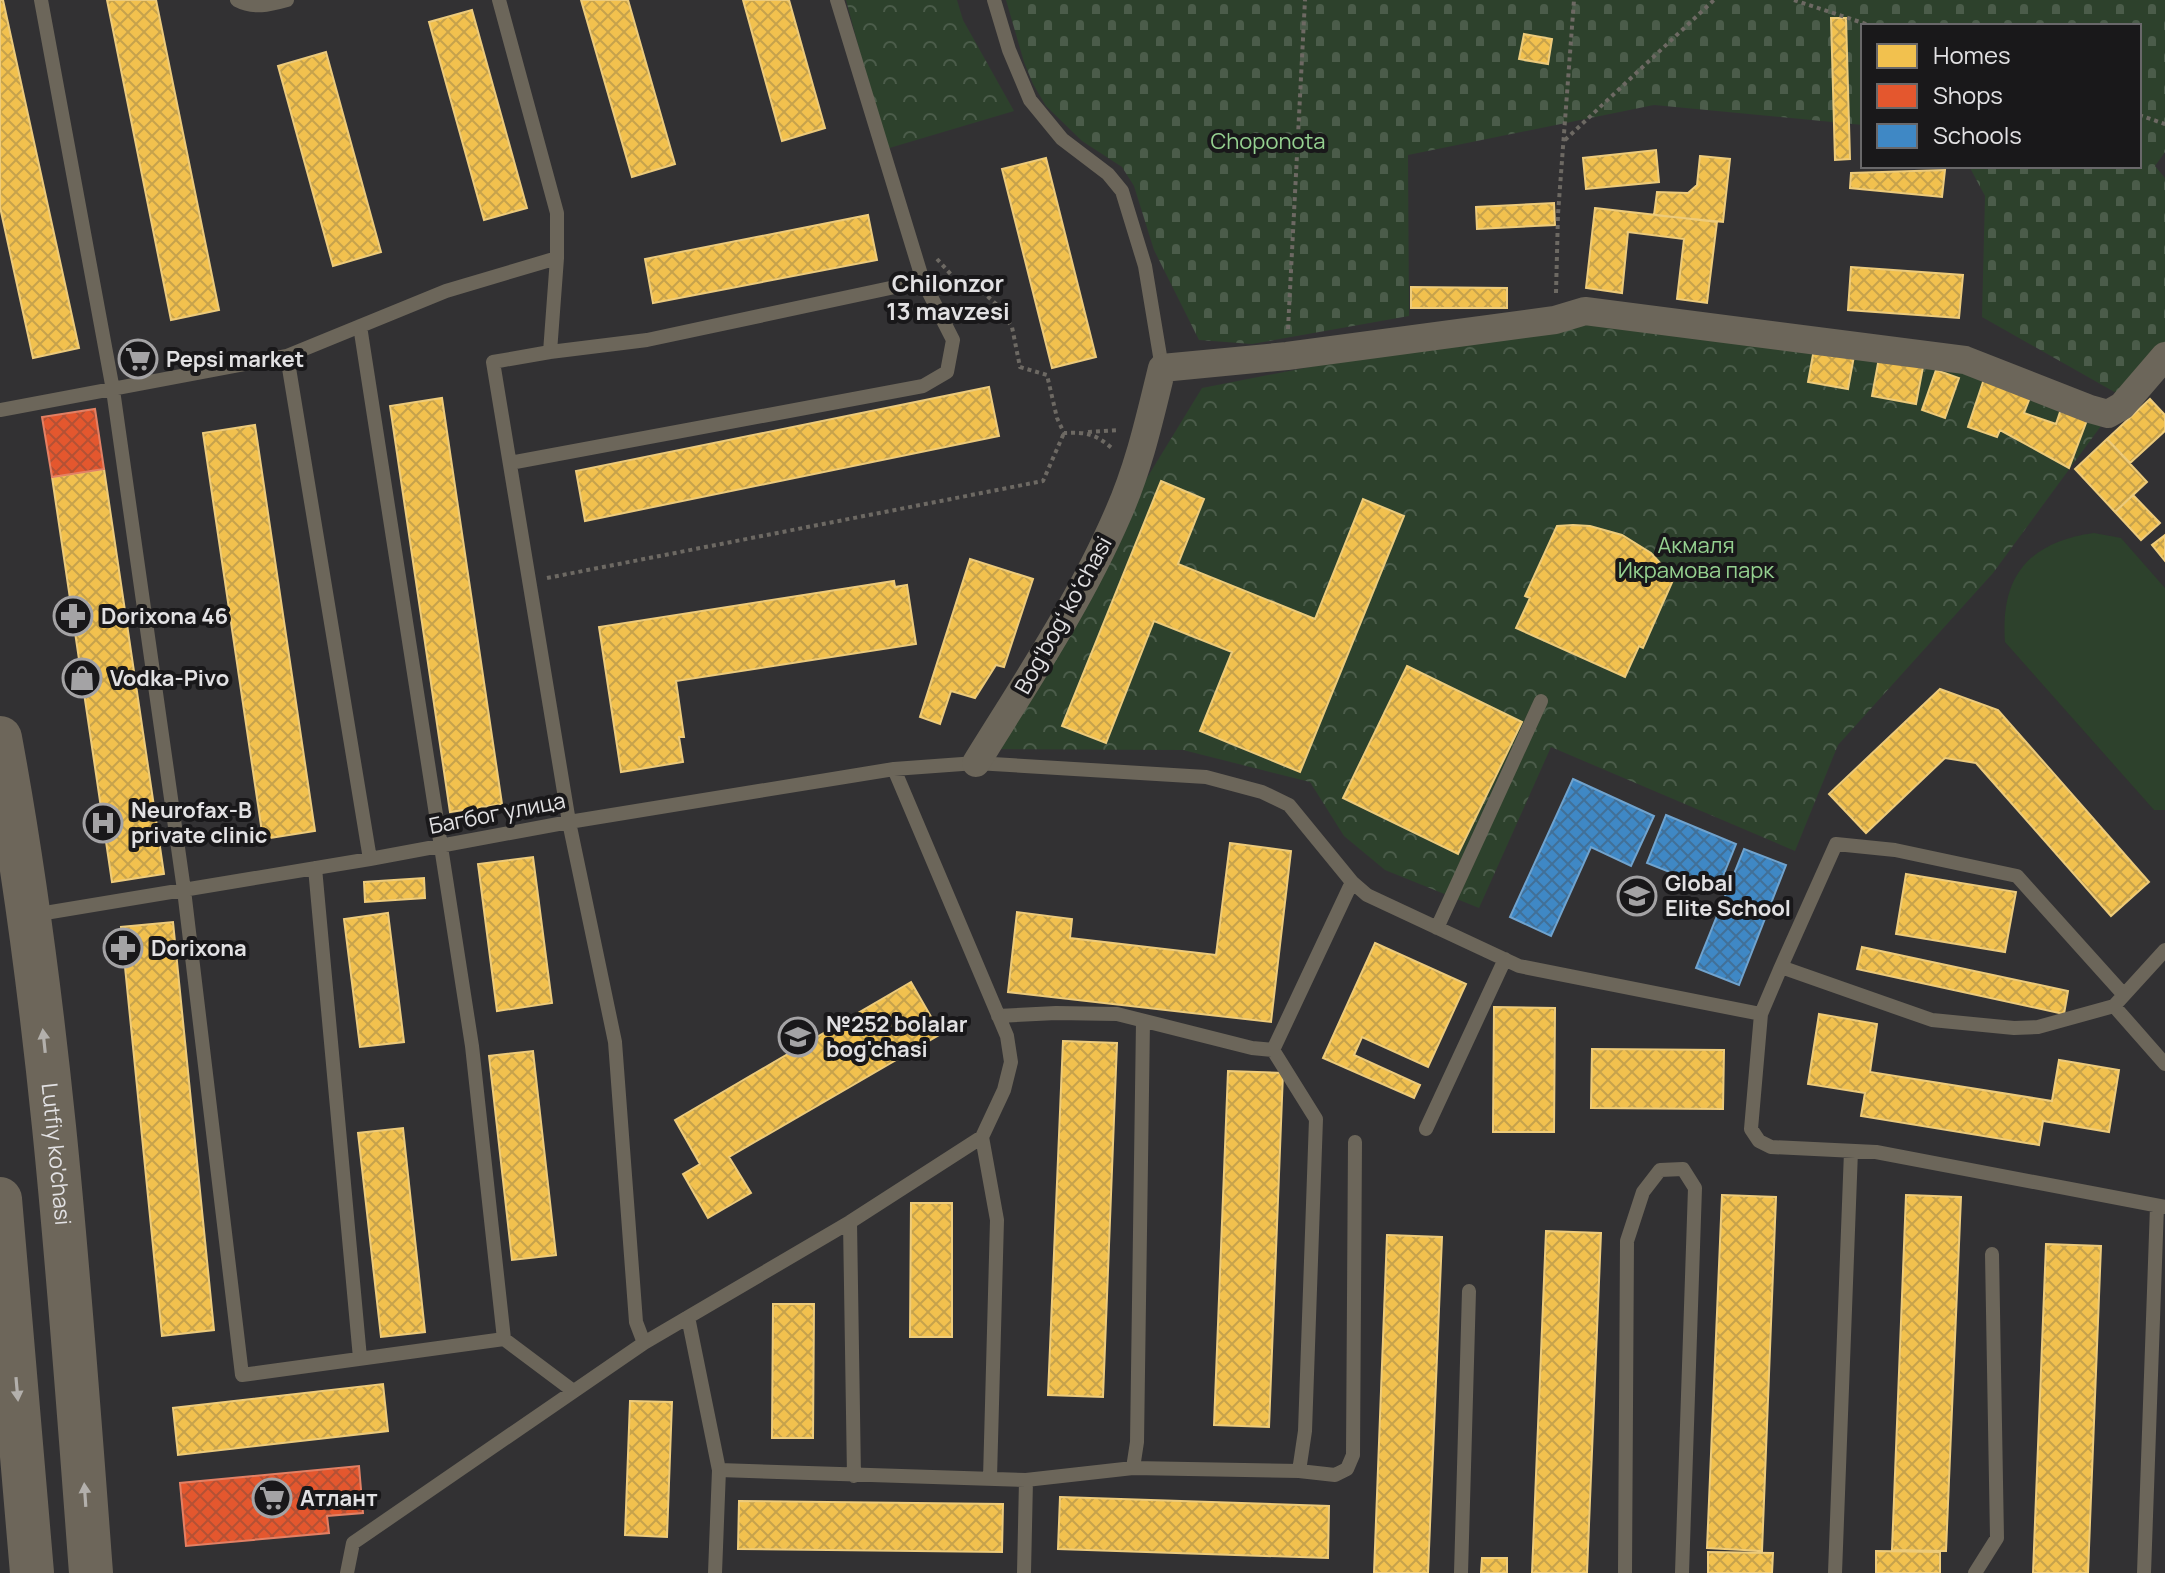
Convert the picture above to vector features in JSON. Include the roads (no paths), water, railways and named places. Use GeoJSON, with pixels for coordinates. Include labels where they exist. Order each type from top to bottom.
{"type":"FeatureCollection","features":[{"type":"Feature","properties":{"kind":"main road","name":"Lutfiy ko'chasi"},"geometry":{"type":"LineString","coordinates":[[0,738],[29,916],[67,1272],[91,1573]]}},
{"type":"Feature","properties":{"kind":"main road"},"geometry":{"type":"LineString","coordinates":[[0,1199],[32,1573]]}},
{"type":"Feature","properties":{"kind":"street"},"geometry":{"type":"LineString","coordinates":[[1162,368],[1287,356],[1555,320],[1585,311],[1965,360],[2108,414],[2122,406],[2165,356]]}},
{"type":"Feature","properties":{"kind":"street","name":"Bogʻbogʻ koʻchasi"},"geometry":{"type":"LineString","coordinates":[[976,763],[1077,599],[1119,513],[1147,428],[1162,368]]}},
{"type":"Feature","properties":{"kind":"lane"},"geometry":{"type":"LineString","coordinates":[[41,0],[113,390],[184,890],[242,1375],[504,1339],[572,1390]]}},
{"type":"Feature","properties":{"kind":"lane"},"geometry":{"type":"LineString","coordinates":[[237,0],[258,6],[287,0]]}},
{"type":"Feature","properties":{"kind":"lane"},"geometry":{"type":"LineString","coordinates":[[499,0],[557,213],[550,352]]}},
{"type":"Feature","properties":{"kind":"lane"},"geometry":{"type":"LineString","coordinates":[[510,463],[923,386],[947,372],[953,340],[923,281],[837,0]]}},
{"type":"Feature","properties":{"kind":"lane"},"geometry":{"type":"LineString","coordinates":[[994,0],[1009,50],[1030,100],[1062,139],[1108,174],[1122,191],[1145,266],[1162,368]]}},
{"type":"Feature","properties":{"kind":"lane"},"geometry":{"type":"LineString","coordinates":[[0,410],[287,356],[446,291],[557,258]]}},
{"type":"Feature","properties":{"kind":"lane"},"geometry":{"type":"LineString","coordinates":[[644,1343],[636,1322],[615,1042],[569,822],[493,362],[647,340],[923,281]]}},
{"type":"Feature","properties":{"kind":"lane"},"geometry":{"type":"LineString","coordinates":[[360,326],[472,1046],[504,1339]]}},
{"type":"Feature","properties":{"kind":"lane"},"geometry":{"type":"LineString","coordinates":[[287,356],[370,859]]}},
{"type":"Feature","properties":{"kind":"lane"},"geometry":{"type":"LineString","coordinates":[[1437,928],[1541,701]]}},
{"type":"Feature","properties":{"kind":"lane","name":"Багбог улица"},"geometry":{"type":"LineString","coordinates":[[29,916],[894,769],[976,763],[1206,777],[1262,792],[1289,805],[1352,882],[1367,895],[1519,966],[1761,1014]]}},
{"type":"Feature","properties":{"kind":"lane"},"geometry":{"type":"LineString","coordinates":[[347,1573],[353,1543],[572,1390],[644,1343],[850,1222],[982,1137],[1004,1090],[1011,1062],[1007,1036],[894,769]]}},
{"type":"Feature","properties":{"kind":"lane"},"geometry":{"type":"LineString","coordinates":[[2144,1573],[2158,1396],[2161,1207],[1876,1152],[1771,1147],[1759,1141],[1751,1129],[1761,1014],[1836,844],[1895,850],[2017,876],[2119,1000],[2165,1064]]}},
{"type":"Feature","properties":{"kind":"lane"},"geometry":{"type":"LineString","coordinates":[[315,868],[360,1358]]}},
{"type":"Feature","properties":{"kind":"lane"},"geometry":{"type":"LineString","coordinates":[[1273,1050],[1352,882]]}},
{"type":"Feature","properties":{"kind":"lane"},"geometry":{"type":"LineString","coordinates":[[1781,967],[1942,1022],[2038,1027],[2119,1000],[2165,950]]}},
{"type":"Feature","properties":{"kind":"lane"},"geometry":{"type":"LineString","coordinates":[[1426,1129],[1505,959]]}},
{"type":"Feature","properties":{"kind":"lane"},"geometry":{"type":"LineString","coordinates":[[998,1016],[1117,1014],[1252,1048],[1273,1050]]}},
{"type":"Feature","properties":{"kind":"lane"},"geometry":{"type":"LineString","coordinates":[[1133,1468],[1137,1442],[1143,1021]]}},
{"type":"Feature","properties":{"kind":"lane"},"geometry":{"type":"LineString","coordinates":[[1273,1050],[1316,1119],[1305,1431],[1299,1471]]}},
{"type":"Feature","properties":{"kind":"lane"},"geometry":{"type":"LineString","coordinates":[[982,1137],[997,1220],[990,1478]]}},
{"type":"Feature","properties":{"kind":"lane"},"geometry":{"type":"LineString","coordinates":[[719,1470],[1026,1480],[1133,1468],[1299,1471],[1335,1475],[1347,1469],[1353,1455],[1355,1142]]}},
{"type":"Feature","properties":{"kind":"lane"},"geometry":{"type":"LineString","coordinates":[[1835,1573],[1851,1151]]}},
{"type":"Feature","properties":{"kind":"lane"},"geometry":{"type":"LineString","coordinates":[[1625,1573],[1627,1241],[1643,1192],[1660,1170],[1683,1169],[1695,1188],[1682,1573]]}},
{"type":"Feature","properties":{"kind":"lane"},"geometry":{"type":"LineString","coordinates":[[850,1222],[854,1476]]}},
{"type":"Feature","properties":{"kind":"lane"},"geometry":{"type":"LineString","coordinates":[[1975,1573],[1997,1538],[1992,1254]]}},
{"type":"Feature","properties":{"kind":"lane"},"geometry":{"type":"LineString","coordinates":[[1461,1573],[1469,1291]]}},
{"type":"Feature","properties":{"kind":"lane"},"geometry":{"type":"LineString","coordinates":[[688,1317],[719,1470],[715,1573]]}},
{"type":"Feature","properties":{"kind":"lane"},"geometry":{"type":"LineString","coordinates":[[1024,1573],[1026,1480]]}},
{"type":"Feature","properties":{"kind":"place","name":"Pepsi market"},"geometry":{"type":"Point","coordinates":[138,359]}},
{"type":"Feature","properties":{"kind":"place","name":"Dorixona 46"},"geometry":{"type":"Point","coordinates":[73,616]}},
{"type":"Feature","properties":{"kind":"place","name":"Vodka-Pivo"},"geometry":{"type":"Point","coordinates":[82,678]}},
{"type":"Feature","properties":{"kind":"place","name":"Neurofax-B private clinic"},"geometry":{"type":"Point","coordinates":[103,823]}},
{"type":"Feature","properties":{"kind":"place","name":"Global Elite School"},"geometry":{"type":"Point","coordinates":[1637,896]}},
{"type":"Feature","properties":{"kind":"place","name":"Dorixona"},"geometry":{"type":"Point","coordinates":[123,948]}},
{"type":"Feature","properties":{"kind":"place","name":"№252 bolalar bog'chasi"},"geometry":{"type":"Point","coordinates":[798,1037]}},
{"type":"Feature","properties":{"kind":"place","name":"Атлант"},"geometry":{"type":"Point","coordinates":[272,1498]}},
{"type":"Feature","properties":{"kind":"district","name":"Chilonzor 13 mavzesi"},"geometry":{"type":"Point","coordinates":[948,296]}},
{"type":"Feature","properties":{"kind":"park label","name":"Choponota"},"geometry":{"type":"Point","coordinates":[1268,141]}},
{"type":"Feature","properties":{"kind":"park label","name":"Акмаля Икрамова парк"},"geometry":{"type":"Point","coordinates":[1696,558]}}]}
